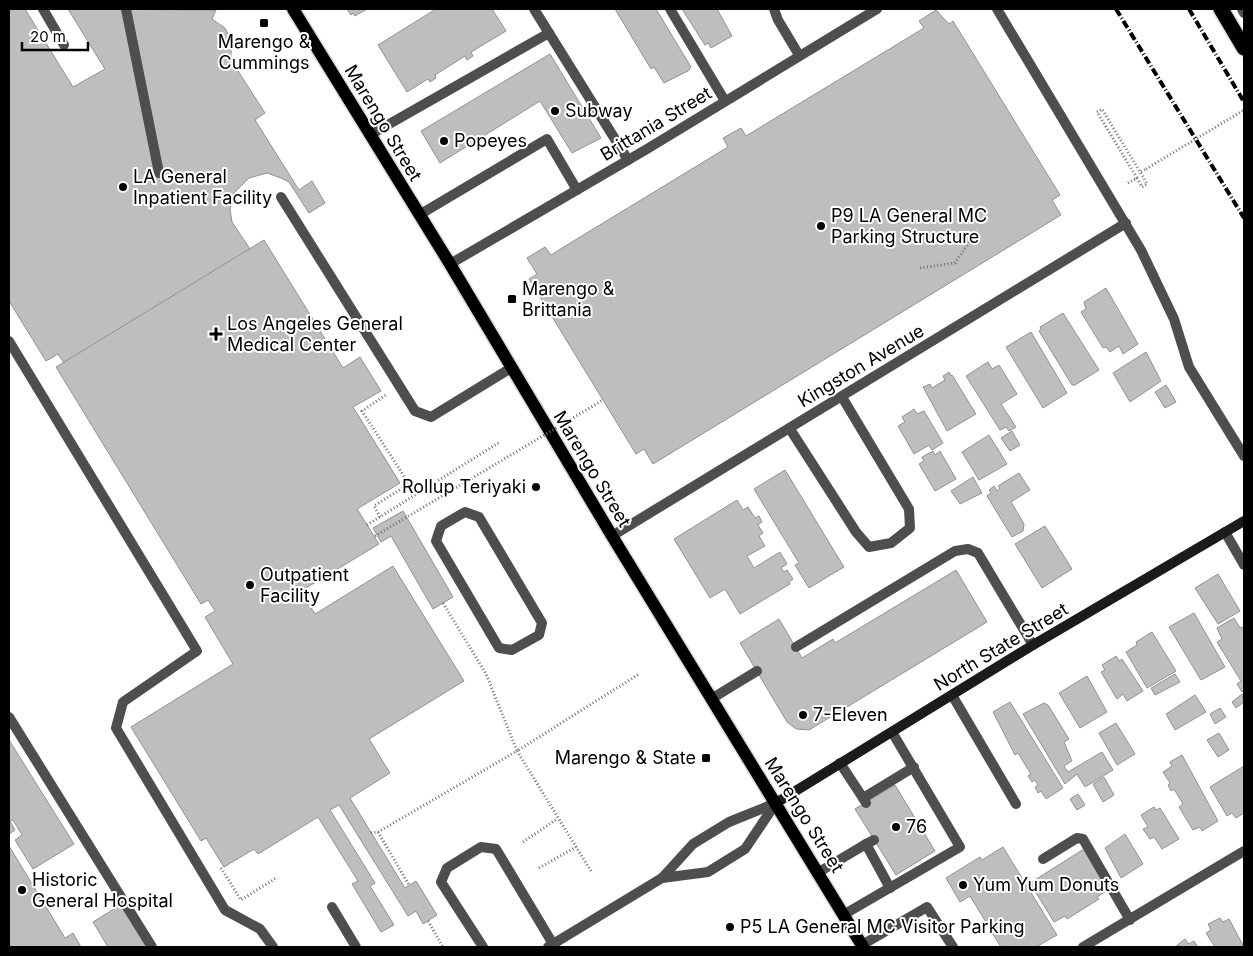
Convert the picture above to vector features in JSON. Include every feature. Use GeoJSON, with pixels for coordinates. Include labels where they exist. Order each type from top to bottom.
{"type":"FeatureCollection","features":[{"type":"Feature","properties":{"kind":"highway"},"geometry":{"type":"LineString","coordinates":[[1221,9],[1244,48]]}},
{"type":"Feature","properties":{"kind":"main road","name":"Marengo Street"},"geometry":{"type":"LineString","coordinates":[[293,9],[450,264],[612,536],[819,872],[862,946]]}},
{"type":"Feature","properties":{"kind":"main road","name":"North State Street"},"geometry":{"type":"LineString","coordinates":[[776,803],[1033,645],[1244,521]]}},
{"type":"Feature","properties":{"kind":"street"},"geometry":{"type":"LineString","coordinates":[[43,9],[64,45]]}},
{"type":"Feature","properties":{"kind":"street"},"geometry":{"type":"LineString","coordinates":[[126,9],[159,173]]}},
{"type":"Feature","properties":{"kind":"street"},"geometry":{"type":"LineString","coordinates":[[534,9],[628,160]]}},
{"type":"Feature","properties":{"kind":"street"},"geometry":{"type":"LineString","coordinates":[[670,9],[725,101]]}},
{"type":"Feature","properties":{"kind":"street"},"geometry":{"type":"LineString","coordinates":[[774,9],[778,20],[800,55]]}},
{"type":"Feature","properties":{"kind":"street","name":"Brittania Street"},"geometry":{"type":"LineString","coordinates":[[450,264],[628,160],[877,9]]}},
{"type":"Feature","properties":{"kind":"street"},"geometry":{"type":"LineString","coordinates":[[997,9],[1154,273],[1174,319],[1189,367],[1244,456]]}},
{"type":"Feature","properties":{"kind":"street"},"geometry":{"type":"LineString","coordinates":[[1242,9],[1244,13]]}},
{"type":"Feature","properties":{"kind":"street"},"geometry":{"type":"LineString","coordinates":[[370,135],[549,33]]}},
{"type":"Feature","properties":{"kind":"street"},"geometry":{"type":"LineString","coordinates":[[419,215],[547,139],[577,190]]}},
{"type":"Feature","properties":{"kind":"street"},"geometry":{"type":"LineString","coordinates":[[281,197],[415,411],[431,417],[511,368]]}},
{"type":"Feature","properties":{"kind":"street","name":"Kingston Avenue"},"geometry":{"type":"LineString","coordinates":[[612,536],[1126,223]]}},
{"type":"Feature","properties":{"kind":"street"},"geometry":{"type":"LineString","coordinates":[[9,341],[197,651],[123,702],[116,728],[225,910],[260,929],[273,947]]}},
{"type":"Feature","properties":{"kind":"street"},"geometry":{"type":"LineString","coordinates":[[790,429],[856,532],[869,547],[890,543],[910,528],[910,509],[842,397]]}},
{"type":"Feature","properties":{"kind":"street"},"geometry":{"type":"LineString","coordinates":[[465,512],[480,517],[523,592],[542,623],[539,634],[512,650],[499,648],[436,541],[441,526],[465,512]]}},
{"type":"Feature","properties":{"kind":"street"},"geometry":{"type":"LineString","coordinates":[[1225,532],[1244,565]]}},
{"type":"Feature","properties":{"kind":"street"},"geometry":{"type":"LineString","coordinates":[[796,647],[955,551],[968,549],[978,553],[1033,645]]}},
{"type":"Feature","properties":{"kind":"street"},"geometry":{"type":"LineString","coordinates":[[711,699],[757,671]]}},
{"type":"Feature","properties":{"kind":"street"},"geometry":{"type":"LineString","coordinates":[[952,695],[1016,804]]}},
{"type":"Feature","properties":{"kind":"street"},"geometry":{"type":"LineString","coordinates":[[9,716],[152,947]]}},
{"type":"Feature","properties":{"kind":"street"},"geometry":{"type":"LineString","coordinates":[[843,915],[960,847],[892,732]]}},
{"type":"Feature","properties":{"kind":"street"},"geometry":{"type":"LineString","coordinates":[[840,763],[865,800],[914,767]]}},
{"type":"Feature","properties":{"kind":"street","name":"North State Street"},"geometry":{"type":"LineString","coordinates":[[662,878],[708,872],[745,849],[776,803]]}},
{"type":"Feature","properties":{"kind":"street","name":"North State Street"},"geometry":{"type":"LineString","coordinates":[[551,946],[662,878],[693,844],[729,822],[776,803]]}},
{"type":"Feature","properties":{"kind":"street"},"geometry":{"type":"LineString","coordinates":[[1043,860],[1078,838],[1083,839],[1130,920]]}},
{"type":"Feature","properties":{"kind":"street"},"geometry":{"type":"LineString","coordinates":[[819,872],[870,842],[890,888]]}},
{"type":"Feature","properties":{"kind":"street"},"geometry":{"type":"LineString","coordinates":[[483,947],[441,882],[447,868],[481,847],[496,849],[551,946]]}},
{"type":"Feature","properties":{"kind":"street"},"geometry":{"type":"LineString","coordinates":[[1084,947],[1244,851]]}},
{"type":"Feature","properties":{"kind":"street"},"geometry":{"type":"LineString","coordinates":[[332,907],[356,947]]}},
{"type":"Feature","properties":{"kind":"street"},"geometry":{"type":"LineString","coordinates":[[862,946],[927,907],[952,947]]}},
{"type":"Feature","properties":{"kind":"path"},"geometry":{"type":"LineString","coordinates":[[1102,109],[1140,172],[1147,184],[1142,187],[1097,112],[1102,109]]}},
{"type":"Feature","properties":{"kind":"path"},"geometry":{"type":"LineString","coordinates":[[1140,172],[1244,110]]}},
{"type":"Feature","properties":{"kind":"path"},"geometry":{"type":"LineString","coordinates":[[1128,184],[1136,178]]}},
{"type":"Feature","properties":{"kind":"path"},"geometry":{"type":"LineString","coordinates":[[920,268],[955,262],[976,232]]}},
{"type":"Feature","properties":{"kind":"path"},"geometry":{"type":"LineString","coordinates":[[380,517],[374,506],[409,484],[362,411],[388,394],[383,385]]}},
{"type":"Feature","properties":{"kind":"path"},"geometry":{"type":"LineString","coordinates":[[374,536],[603,400]]}},
{"type":"Feature","properties":{"kind":"path"},"geometry":{"type":"LineString","coordinates":[[367,525],[500,442]]}},
{"type":"Feature","properties":{"kind":"path"},"geometry":{"type":"LineString","coordinates":[[443,603],[486,674],[517,751],[557,819],[591,870]]}},
{"type":"Feature","properties":{"kind":"path"},"geometry":{"type":"LineString","coordinates":[[371,833],[378,832],[517,751],[639,674]]}},
{"type":"Feature","properties":{"kind":"path"},"geometry":{"type":"LineString","coordinates":[[523,842],[557,819]]}},
{"type":"Feature","properties":{"kind":"path"},"geometry":{"type":"LineString","coordinates":[[378,832],[409,885]]}},
{"type":"Feature","properties":{"kind":"path"},"geometry":{"type":"LineString","coordinates":[[539,868],[576,847]]}},
{"type":"Feature","properties":{"kind":"path"},"geometry":{"type":"LineString","coordinates":[[220,867],[241,900],[276,878]]}},
{"type":"Feature","properties":{"kind":"path"},"geometry":{"type":"LineString","coordinates":[[428,921],[443,947]]}},
{"type":"Feature","properties":{"kind":"building","name":"LA General Inpatient Facility"},"geometry":{"type":"Polygon","coordinates":[[[9,9],[25,9],[73,87],[105,69],[68,9],[216,10],[212,19],[225,28],[231,40],[231,60],[265,113],[255,120],[299,190],[312,181],[325,203],[309,213],[289,182],[267,173],[249,178],[234,193],[230,209],[232,222],[250,249],[64,363],[58,354],[46,361],[9,301],[9,9]]]}},
{"type":"Feature","properties":{"kind":"building"},"geometry":{"type":"Polygon","coordinates":[[[347,9],[367,9],[355,16],[353,13],[351,15],[347,9]]]}},
{"type":"Feature","properties":{"kind":"building"},"geometry":{"type":"Polygon","coordinates":[[[436,9],[492,9],[506,31],[471,52],[473,56],[467,60],[465,56],[435,75],[436,78],[430,82],[428,79],[407,92],[378,45],[436,9]]]}},
{"type":"Feature","properties":{"kind":"building"},"geometry":{"type":"Polygon","coordinates":[[[615,9],[656,9],[691,67],[688,71],[664,83],[654,67],[651,69],[615,9]]]}},
{"type":"Feature","properties":{"kind":"building"},"geometry":{"type":"Polygon","coordinates":[[[682,9],[717,9],[732,36],[711,48],[708,43],[705,45],[682,9]]]}},
{"type":"Feature","properties":{"kind":"building","name":"P9 LA General MC Parking Structure"},"geometry":{"type":"Polygon","coordinates":[[[936,10],[949,24],[953,21],[1060,195],[1052,200],[1061,215],[653,464],[644,449],[636,454],[529,279],[537,274],[527,258],[545,247],[551,255],[728,147],[723,138],[741,128],[746,136],[924,28],[919,21],[936,10]]]}},
{"type":"Feature","properties":{"kind":"building"},"geometry":{"type":"Polygon","coordinates":[[[550,54],[601,138],[572,153],[540,101],[440,163],[421,131],[550,54]]]}},
{"type":"Feature","properties":{"kind":"building","name":"Outpatient Facility"},"geometry":{"type":"Polygon","coordinates":[[[264,240],[343,368],[360,357],[381,391],[353,407],[400,483],[357,509],[379,544],[301,591],[315,614],[393,566],[464,681],[369,739],[390,773],[350,798],[405,888],[416,881],[437,915],[423,924],[416,911],[408,916],[339,805],[330,810],[375,883],[370,886],[394,925],[381,932],[352,884],[358,881],[318,817],[258,854],[254,849],[224,867],[206,838],[201,841],[131,727],[233,664],[205,617],[215,611],[208,600],[201,604],[56,367],[264,240]]]}},
{"type":"Feature","properties":{"kind":"building"},"geometry":{"type":"Polygon","coordinates":[[[1106,288],[1138,344],[1123,354],[1119,346],[1110,352],[1106,347],[1103,348],[1081,312],[1086,309],[1084,302],[1106,288]]]}},
{"type":"Feature","properties":{"kind":"building"},"geometry":{"type":"Polygon","coordinates":[[[1063,313],[1099,370],[1075,385],[1072,385],[1039,331],[1040,327],[1063,313]]]}},
{"type":"Feature","properties":{"kind":"building"},"geometry":{"type":"Polygon","coordinates":[[[1031,332],[1067,393],[1043,408],[1006,347],[1031,332]]]}},
{"type":"Feature","properties":{"kind":"building"},"geometry":{"type":"Polygon","coordinates":[[[1146,352],[1161,381],[1130,402],[1113,373],[1146,352]]]}},
{"type":"Feature","properties":{"kind":"building"},"geometry":{"type":"Polygon","coordinates":[[[988,362],[992,369],[999,365],[1017,394],[1001,404],[1016,427],[1009,431],[1006,427],[1000,430],[966,376],[988,362]]]}},
{"type":"Feature","properties":{"kind":"building"},"geometry":{"type":"Polygon","coordinates":[[[949,372],[976,414],[947,431],[923,387],[930,384],[932,388],[945,380],[943,376],[949,372]]]}},
{"type":"Feature","properties":{"kind":"building"},"geometry":{"type":"Polygon","coordinates":[[[1166,385],[1176,402],[1165,408],[1155,392],[1166,385]]]}},
{"type":"Feature","properties":{"kind":"building"},"geometry":{"type":"Polygon","coordinates":[[[914,409],[917,414],[924,411],[943,443],[932,450],[929,445],[914,454],[898,426],[905,422],[902,417],[914,409]]]}},
{"type":"Feature","properties":{"kind":"building"},"geometry":{"type":"Polygon","coordinates":[[[1012,431],[1020,445],[1010,451],[1001,438],[1012,431]]]}},
{"type":"Feature","properties":{"kind":"building"},"geometry":{"type":"Polygon","coordinates":[[[989,435],[1007,464],[979,480],[962,452],[989,435]]]}},
{"type":"Feature","properties":{"kind":"building"},"geometry":{"type":"Polygon","coordinates":[[[933,451],[935,455],[940,451],[956,479],[935,491],[919,464],[924,461],[922,457],[933,451]]]}},
{"type":"Feature","properties":{"kind":"building"},"geometry":{"type":"Polygon","coordinates":[[[785,470],[844,567],[809,588],[795,565],[799,563],[754,489],[785,470]]]}},
{"type":"Feature","properties":{"kind":"building"},"geometry":{"type":"Polygon","coordinates":[[[1019,473],[1030,490],[1011,502],[1024,524],[1023,531],[1012,537],[987,496],[991,493],[989,490],[994,486],[997,491],[1000,488],[998,486],[1019,473]]]}},
{"type":"Feature","properties":{"kind":"building"},"geometry":{"type":"Polygon","coordinates":[[[973,477],[982,493],[960,504],[951,491],[973,477]]]}},
{"type":"Feature","properties":{"kind":"building"},"geometry":{"type":"Polygon","coordinates":[[[737,500],[743,510],[748,507],[755,518],[759,516],[762,522],[758,525],[763,533],[759,536],[765,546],[747,556],[754,568],[780,552],[787,564],[781,568],[784,572],[787,570],[793,579],[789,582],[790,584],[740,614],[725,589],[710,598],[674,539],[737,500]]]}},
{"type":"Feature","properties":{"kind":"building"},"geometry":{"type":"Polygon","coordinates":[[[403,511],[453,597],[433,609],[391,536],[381,542],[373,528],[403,511]]]}},
{"type":"Feature","properties":{"kind":"building"},"geometry":{"type":"Polygon","coordinates":[[[1045,526],[1072,569],[1042,588],[1015,544],[1045,526]]]}},
{"type":"Feature","properties":{"kind":"building"},"geometry":{"type":"Polygon","coordinates":[[[956,570],[987,622],[809,730],[796,729],[787,722],[740,643],[779,619],[802,658],[833,639],[835,643],[956,570]]]}},
{"type":"Feature","properties":{"kind":"building"},"geometry":{"type":"Polygon","coordinates":[[[1218,574],[1240,611],[1218,624],[1195,588],[1218,574]]]}},
{"type":"Feature","properties":{"kind":"building"},"geometry":{"type":"Polygon","coordinates":[[[1194,613],[1225,667],[1201,680],[1169,627],[1194,613]]]}},
{"type":"Feature","properties":{"kind":"building"},"geometry":{"type":"Polygon","coordinates":[[[1234,618],[1240,628],[1243,627],[1244,629],[1244,691],[1242,692],[1237,684],[1241,681],[1217,642],[1222,639],[1217,628],[1234,618]]]}},
{"type":"Feature","properties":{"kind":"building"},"geometry":{"type":"Polygon","coordinates":[[[1152,632],[1176,671],[1147,688],[1126,652],[1137,645],[1136,642],[1152,632]]]}},
{"type":"Feature","properties":{"kind":"building"},"geometry":{"type":"Polygon","coordinates":[[[1116,656],[1119,661],[1122,659],[1143,691],[1127,701],[1123,694],[1117,699],[1101,672],[1105,670],[1102,665],[1116,656]]]}},
{"type":"Feature","properties":{"kind":"building"},"geometry":{"type":"Polygon","coordinates":[[[1175,674],[1180,682],[1155,695],[1151,688],[1175,674]]]}},
{"type":"Feature","properties":{"kind":"building"},"geometry":{"type":"Polygon","coordinates":[[[1087,676],[1107,712],[1080,728],[1059,693],[1087,676]]]}},
{"type":"Feature","properties":{"kind":"building"},"geometry":{"type":"Polygon","coordinates":[[[1242,694],[1244,702],[1236,708],[1232,702],[1242,694]]]}},
{"type":"Feature","properties":{"kind":"building"},"geometry":{"type":"Polygon","coordinates":[[[1195,695],[1206,712],[1175,730],[1166,714],[1195,695]]]}},
{"type":"Feature","properties":{"kind":"building"},"geometry":{"type":"Polygon","coordinates":[[[1010,702],[1063,788],[1046,799],[1041,791],[1038,793],[1035,787],[1038,785],[1035,780],[1032,782],[1028,776],[1031,774],[1018,753],[1015,755],[993,712],[1010,702]]]}},
{"type":"Feature","properties":{"kind":"building"},"geometry":{"type":"Polygon","coordinates":[[[1044,703],[1048,705],[1069,739],[1064,742],[1072,761],[1064,766],[1068,772],[1102,752],[1113,770],[1085,787],[1077,774],[1065,784],[1023,714],[1044,703]]]}},
{"type":"Feature","properties":{"kind":"building"},"geometry":{"type":"Polygon","coordinates":[[[1220,708],[1226,717],[1215,724],[1210,714],[1220,708]]]}},
{"type":"Feature","properties":{"kind":"building"},"geometry":{"type":"Polygon","coordinates":[[[1116,723],[1135,754],[1117,765],[1099,733],[1116,723]]]}},
{"type":"Feature","properties":{"kind":"building"},"geometry":{"type":"Polygon","coordinates":[[[1219,733],[1229,750],[1218,757],[1207,740],[1219,733]]]}},
{"type":"Feature","properties":{"kind":"building"},"geometry":{"type":"Polygon","coordinates":[[[9,740],[74,844],[33,869],[15,840],[22,835],[13,820],[10,821],[15,830],[9,834],[9,740]]]}},
{"type":"Feature","properties":{"kind":"building"},"geometry":{"type":"Polygon","coordinates":[[[1182,755],[1218,821],[1202,831],[1200,827],[1193,830],[1179,807],[1183,804],[1174,789],[1171,791],[1168,785],[1170,783],[1163,772],[1172,766],[1170,762],[1182,755]]]}},
{"type":"Feature","properties":{"kind":"building"},"geometry":{"type":"Polygon","coordinates":[[[1244,766],[1244,813],[1236,818],[1232,813],[1227,816],[1210,787],[1244,766]]]}},
{"type":"Feature","properties":{"kind":"building"},"geometry":{"type":"Polygon","coordinates":[[[1104,777],[1114,795],[1103,802],[1093,784],[1104,777]]]}},
{"type":"Feature","properties":{"kind":"building"},"geometry":{"type":"Polygon","coordinates":[[[895,785],[935,851],[896,875],[855,809],[895,785]]]}},
{"type":"Feature","properties":{"kind":"building"},"geometry":{"type":"Polygon","coordinates":[[[1078,794],[1085,805],[1077,810],[1070,799],[1078,794]]]}},
{"type":"Feature","properties":{"kind":"building"},"geometry":{"type":"Polygon","coordinates":[[[1154,807],[1156,810],[1160,808],[1179,839],[1162,849],[1154,837],[1150,839],[1143,829],[1148,827],[1141,815],[1154,807]]]}},
{"type":"Feature","properties":{"kind":"building"},"geometry":{"type":"Polygon","coordinates":[[[1125,834],[1143,864],[1121,878],[1105,848],[1125,834]]]}},
{"type":"Feature","properties":{"kind":"building","name":"Historic General Hospital"},"geometry":{"type":"Polygon","coordinates":[[[9,846],[65,938],[73,933],[81,947],[9,947],[9,846]]]}},
{"type":"Feature","properties":{"kind":"building"},"geometry":{"type":"Polygon","coordinates":[[[1003,847],[1057,935],[1036,947],[1001,947],[970,896],[960,902],[946,878],[980,857],[982,860],[1003,847]]]}},
{"type":"Feature","properties":{"kind":"building"},"geometry":{"type":"Polygon","coordinates":[[[1084,849],[1108,890],[1097,897],[1099,899],[1067,919],[1065,916],[1054,922],[1030,883],[1084,849]]]}},
{"type":"Feature","properties":{"kind":"building"},"geometry":{"type":"Polygon","coordinates":[[[122,904],[147,946],[108,947],[93,922],[122,904]]]}},
{"type":"Feature","properties":{"kind":"building"},"geometry":{"type":"Polygon","coordinates":[[[1220,918],[1223,922],[1229,919],[1244,947],[1215,947],[1206,933],[1211,930],[1208,924],[1220,918]]]}},
{"type":"Feature","properties":{"kind":"building"},"geometry":{"type":"Polygon","coordinates":[[[1185,939],[1189,944],[1194,941],[1198,947],[1175,947],[1185,939]]]}},
{"type":"Feature","properties":{"kind":"railway"},"geometry":{"type":"LineString","coordinates":[[1116,9],[1244,218]]}},
{"type":"Feature","properties":{"kind":"railway"},"geometry":{"type":"LineString","coordinates":[[1189,9],[1244,102]]}},
{"type":"Feature","properties":{"kind":"place","name":"Marengo & Cummings"},"geometry":{"type":"Point","coordinates":[264,23]}},
{"type":"Feature","properties":{"kind":"place","name":"Subway"},"geometry":{"type":"Point","coordinates":[555,111]}},
{"type":"Feature","properties":{"kind":"place","name":"Popeyes"},"geometry":{"type":"Point","coordinates":[444,141]}},
{"type":"Feature","properties":{"kind":"place","name":"LA General Inpatient Facility"},"geometry":{"type":"Point","coordinates":[123,187]}},
{"type":"Feature","properties":{"kind":"place","name":"P9 LA General MC Parking Structure"},"geometry":{"type":"Point","coordinates":[821,226]}},
{"type":"Feature","properties":{"kind":"place","name":"Marengo & Brittania"},"geometry":{"type":"Point","coordinates":[512,299]}},
{"type":"Feature","properties":{"kind":"place","name":"Los Angeles General Medical Center"},"geometry":{"type":"Point","coordinates":[216,334]}},
{"type":"Feature","properties":{"kind":"place","name":"Rollup Teriyaki"},"geometry":{"type":"Point","coordinates":[536,487]}},
{"type":"Feature","properties":{"kind":"place","name":"Outpatient Facility"},"geometry":{"type":"Point","coordinates":[250,585]}},
{"type":"Feature","properties":{"kind":"place","name":"7-Eleven"},"geometry":{"type":"Point","coordinates":[803,715]}},
{"type":"Feature","properties":{"kind":"place","name":"Marengo & State"},"geometry":{"type":"Point","coordinates":[706,758]}},
{"type":"Feature","properties":{"kind":"place","name":"76"},"geometry":{"type":"Point","coordinates":[896,827]}},
{"type":"Feature","properties":{"kind":"place","name":"Yum Yum Donuts"},"geometry":{"type":"Point","coordinates":[963,885]}},
{"type":"Feature","properties":{"kind":"place","name":"Historic General Hospital"},"geometry":{"type":"Point","coordinates":[22,890]}},
{"type":"Feature","properties":{"kind":"place","name":"P5 LA General MC Visitor Parking"},"geometry":{"type":"Point","coordinates":[730,927]}}]}
